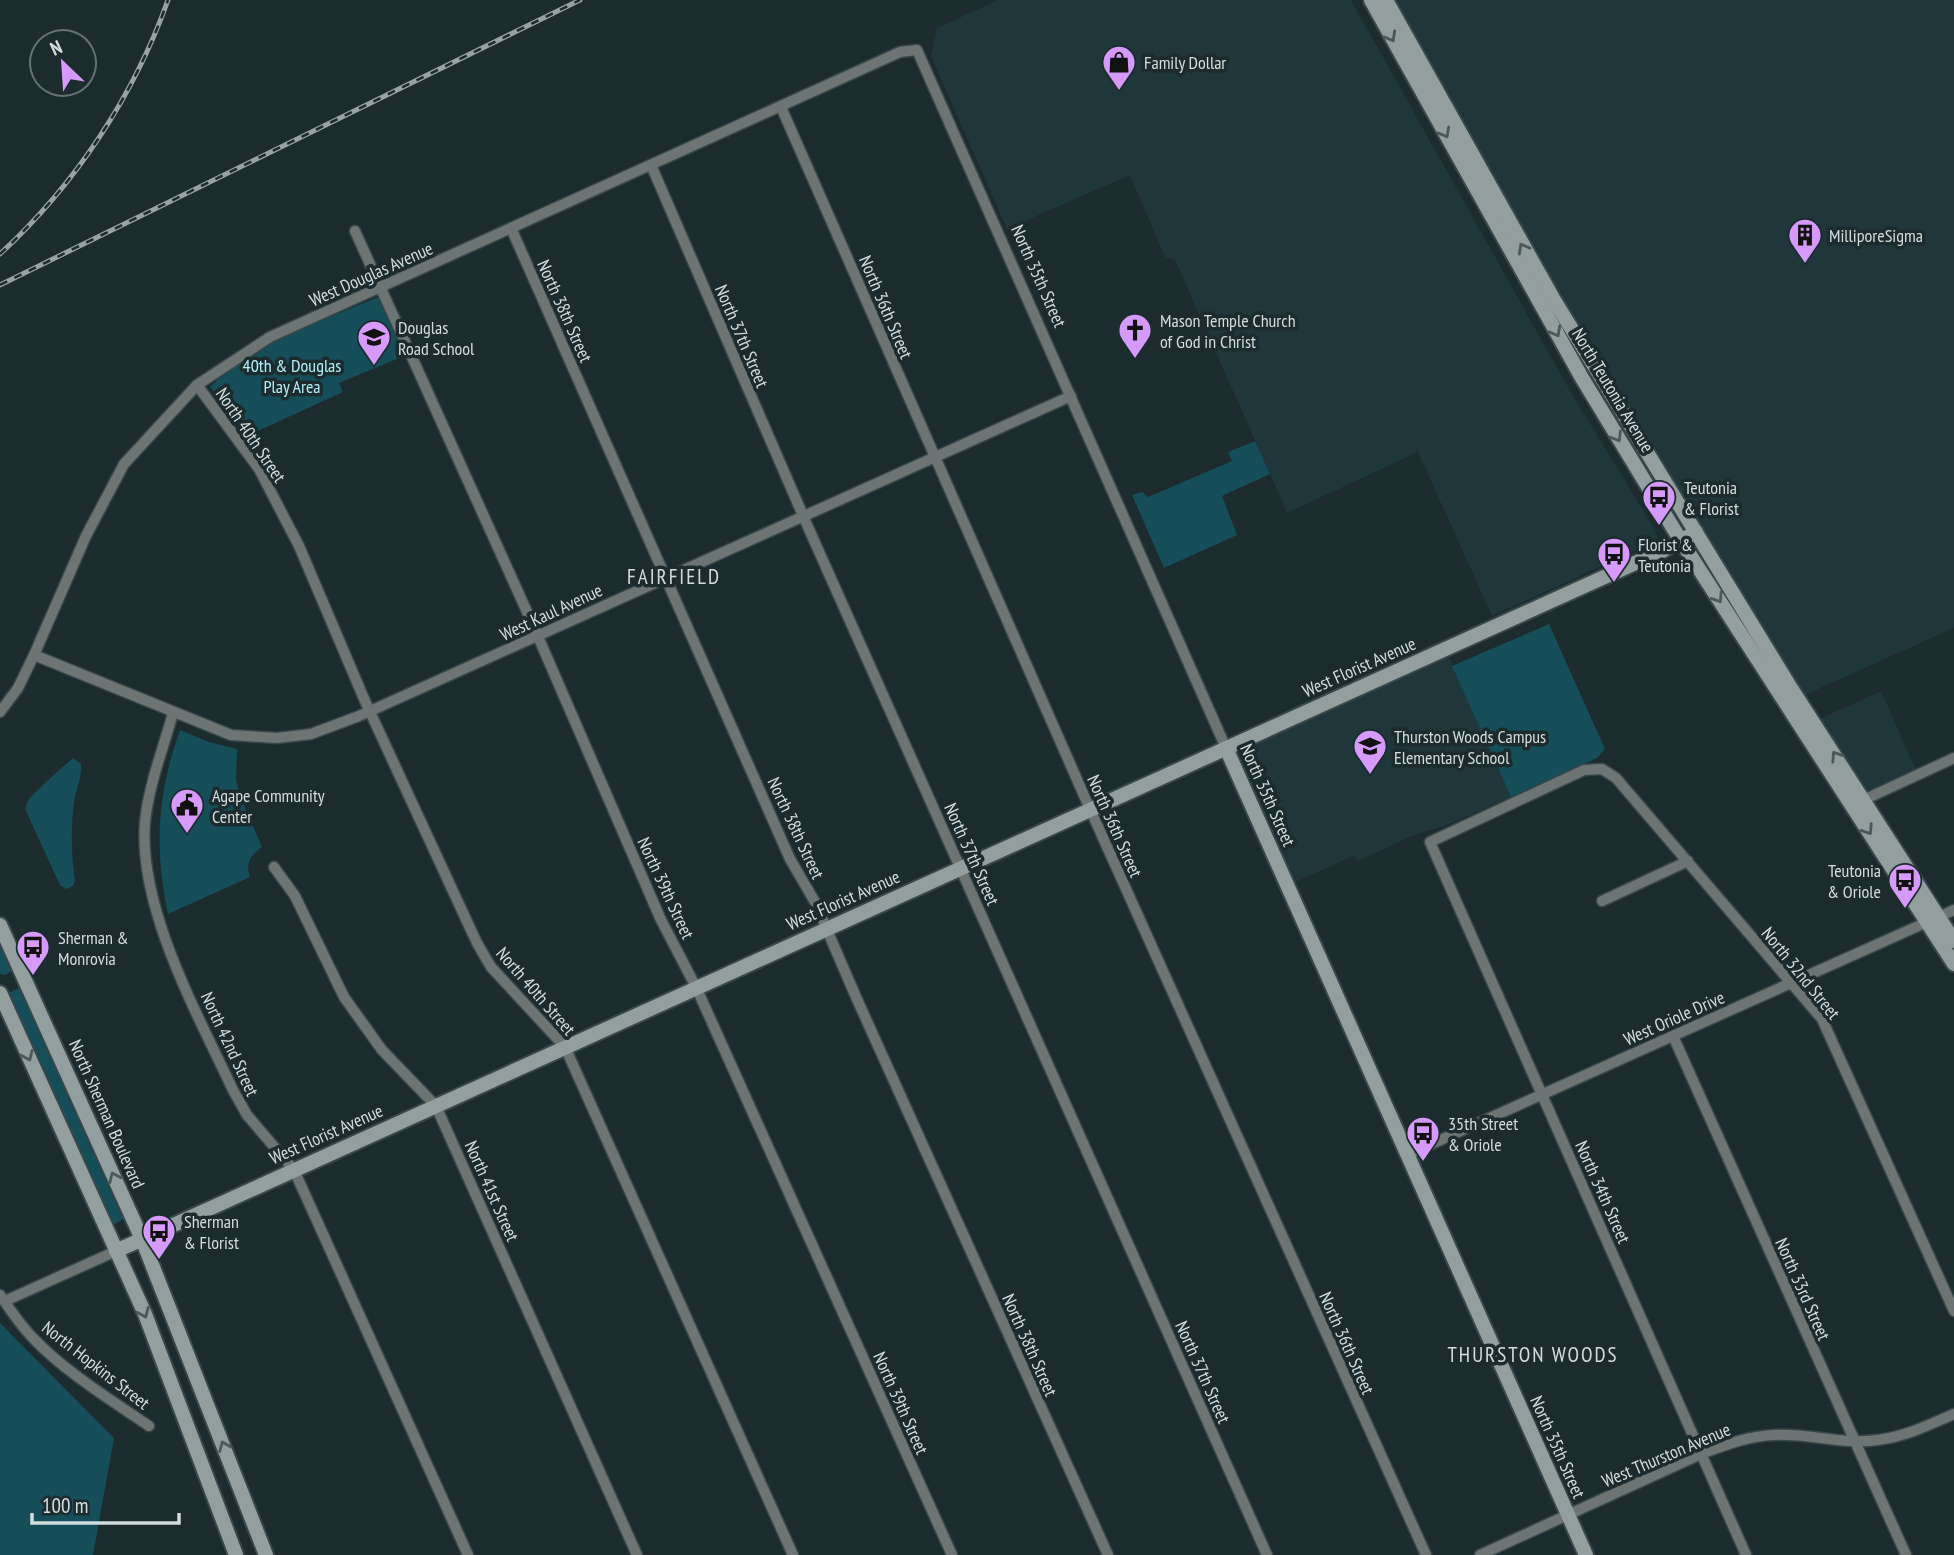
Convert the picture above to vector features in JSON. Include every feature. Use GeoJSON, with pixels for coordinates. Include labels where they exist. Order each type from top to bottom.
{"type":"FeatureCollection","features":[{"type":"Feature","properties":{"kind":"main road","name":"North Teutonia Avenue"},"geometry":{"type":"LineString","coordinates":[[1371,0],[1582,378],[1681,541],[1933,919],[1954,964]]}},
{"type":"Feature","properties":{"kind":"main road","name":"North Teutonia Avenue"},"geometry":{"type":"LineString","coordinates":[[1386,0],[1534,268],[1789,685],[1858,803]]}},
{"type":"Feature","properties":{"kind":"main road","name":"West Florist Avenue"},"geometry":{"type":"LineString","coordinates":[[116,1251],[1696,532]]}},
{"type":"Feature","properties":{"kind":"main road","name":"North 35th Street"},"geometry":{"type":"LineString","coordinates":[[1226,748],[1586,1555]]}},
{"type":"Feature","properties":{"kind":"main road","name":"North Teutonia Avenue"},"geometry":{"type":"LineString","coordinates":[[1933,919],[1954,941]]}},
{"type":"Feature","properties":{"kind":"main road","name":"North Sherman Boulevard"},"geometry":{"type":"LineString","coordinates":[[0,925],[142,1239],[266,1555]]}},
{"type":"Feature","properties":{"kind":"main road"},"geometry":{"type":"LineString","coordinates":[[0,993],[145,1314],[236,1555]]}},
{"type":"Feature","properties":{"kind":"street","name":"West Douglas Avenue"},"geometry":{"type":"LineString","coordinates":[[0,712],[18,688],[86,536],[124,464],[197,385],[270,337],[900,52],[918,50]]}},
{"type":"Feature","properties":{"kind":"street","name":"North 35th Street"},"geometry":{"type":"LineString","coordinates":[[918,50],[1226,748]]}},
{"type":"Feature","properties":{"kind":"street","name":"North 36th Street"},"geometry":{"type":"LineString","coordinates":[[781,107],[1090,809],[1426,1555]]}},
{"type":"Feature","properties":{"kind":"street","name":"North 37th Street"},"geometry":{"type":"LineString","coordinates":[[651,165],[803,516],[1267,1555]]}},
{"type":"Feature","properties":{"kind":"street","name":"North 38th Street"},"geometry":{"type":"LineString","coordinates":[[511,228],[790,859],[815,902],[1108,1555]]}},
{"type":"Feature","properties":{"kind":"street","name":"North 39th Street"},"geometry":{"type":"LineString","coordinates":[[355,231],[538,636],[659,916],[696,987],[952,1555]]}},
{"type":"Feature","properties":{"kind":"street","name":"North 40th Street"},"geometry":{"type":"LineString","coordinates":[[197,385],[259,469],[299,547],[369,711],[484,955],[491,967],[565,1047],[793,1555]]}},
{"type":"Feature","properties":{"kind":"street","name":"West Kaul Avenue"},"geometry":{"type":"LineString","coordinates":[[34,655],[231,735],[277,738],[311,734],[538,636],[666,576],[1071,396]]}},
{"type":"Feature","properties":{"kind":"street","name":"North 42nd Street"},"geometry":{"type":"LineString","coordinates":[[173,713],[154,774],[145,822],[146,862],[158,920],[233,1090],[247,1115],[294,1170],[468,1555]]}},
{"type":"Feature","properties":{"kind":"street"},"geometry":{"type":"LineString","coordinates":[[1858,803],[1954,758]]}},
{"type":"Feature","properties":{"kind":"street","name":"North 32nd Street"},"geometry":{"type":"LineString","coordinates":[[1430,842],[1584,770],[1602,768],[1618,779],[1828,1028],[1954,1311]]}},
{"type":"Feature","properties":{"kind":"street","name":"North 34th Street"},"geometry":{"type":"LineString","coordinates":[[1430,842],[1746,1555]]}},
{"type":"Feature","properties":{"kind":"street"},"geometry":{"type":"LineString","coordinates":[[1602,901],[1688,861]]}},
{"type":"Feature","properties":{"kind":"street","name":"North 41st Street"},"geometry":{"type":"LineString","coordinates":[[274,867],[295,896],[344,997],[382,1050],[436,1106],[637,1555]]}},
{"type":"Feature","properties":{"kind":"street","name":"West Oriole Drive"},"geometry":{"type":"LineString","coordinates":[[1407,1155],[1954,910]]}},
{"type":"Feature","properties":{"kind":"street","name":"North 33rd Street"},"geometry":{"type":"LineString","coordinates":[[1673,1036],[1906,1555]]}},
{"type":"Feature","properties":{"kind":"street","name":"West Florist Avenue"},"geometry":{"type":"LineString","coordinates":[[2,1298],[116,1251]]}},
{"type":"Feature","properties":{"kind":"street","name":"North Hopkins Street"},"geometry":{"type":"LineString","coordinates":[[2,1298],[42,1348],[149,1426]]}},
{"type":"Feature","properties":{"kind":"street","name":"West Thurston Avenue"},"geometry":{"type":"LineString","coordinates":[[1480,1555],[1701,1454],[1737,1441],[1774,1435],[1854,1442],[1891,1438],[1954,1414]]}},
{"type":"Feature","properties":{"kind":"shaded area"},"geometry":{"type":"Polygon","coordinates":[[[998,0],[1351,0],[1572,394],[1659,540],[1492,616],[1418,452],[1287,513],[1175,260],[1165,257],[1130,175],[1007,229],[931,56],[937,28],[998,0]]]}},
{"type":"Feature","properties":{"kind":"shaded area"},"geometry":{"type":"Polygon","coordinates":[[[1386,0],[1954,0],[1954,628],[1798,698],[1687,518],[1386,0]]]}},
{"type":"Feature","properties":{"kind":"shaded area","name":"Thurston Woods Campus Elementary School"},"geometry":{"type":"Polygon","coordinates":[[[1445,649],[1511,797],[1452,823],[1412,836],[1358,861],[1353,856],[1287,886],[1226,748],[1445,649]]]}},
{"type":"Feature","properties":{"kind":"shaded area"},"geometry":{"type":"Polygon","coordinates":[[[1881,691],[1917,772],[1864,800],[1813,722],[1881,691]]]}},
{"type":"Feature","properties":{"kind":"green space","name":"40th & Douglas Play Area"},"geometry":{"type":"Polygon","coordinates":[[[378,297],[404,356],[339,383],[343,392],[249,435],[210,387],[247,357],[267,345],[378,297]]]}},
{"type":"Feature","properties":{"kind":"green space"},"geometry":{"type":"Polygon","coordinates":[[[1255,441],[1270,474],[1222,496],[1237,535],[1164,568],[1132,495],[1142,492],[1148,497],[1232,461],[1228,452],[1255,441]]]}},
{"type":"Feature","properties":{"kind":"green space"},"geometry":{"type":"Polygon","coordinates":[[[1549,624],[1605,749],[1597,758],[1511,797],[1452,666],[1549,624]]]}},
{"type":"Feature","properties":{"kind":"green space"},"geometry":{"type":"Polygon","coordinates":[[[180,730],[209,742],[237,749],[236,780],[262,847],[250,860],[250,877],[168,914],[161,866],[160,821],[166,777],[180,730]]]}},
{"type":"Feature","properties":{"kind":"green space"},"geometry":{"type":"Polygon","coordinates":[[[73,758],[81,764],[81,769],[72,822],[75,881],[73,886],[66,889],[60,885],[25,809],[33,795],[73,758]]]}},
{"type":"Feature","properties":{"kind":"green space"},"geometry":{"type":"Polygon","coordinates":[[[0,943],[11,967],[11,971],[6,975],[0,974],[0,943]]]}},
{"type":"Feature","properties":{"kind":"green space"},"geometry":{"type":"Polygon","coordinates":[[[19,988],[123,1219],[112,1226],[8,993],[19,988]]]}},
{"type":"Feature","properties":{"kind":"green space"},"geometry":{"type":"Polygon","coordinates":[[[0,1323],[114,1438],[93,1555],[0,1555],[0,1323]]]}},
{"type":"Feature","properties":{"kind":"railway"},"geometry":{"type":"LineString","coordinates":[[0,254],[53,199],[99,137],[138,70],[168,0]]}},
{"type":"Feature","properties":{"kind":"railway"},"geometry":{"type":"LineString","coordinates":[[0,285],[580,0]]}},
{"type":"Feature","properties":{"kind":"place","name":"Family Dollar"},"geometry":{"type":"Point","coordinates":[1119,92]}},
{"type":"Feature","properties":{"kind":"place","name":"MilliporeSigma"},"geometry":{"type":"Point","coordinates":[1805,265]}},
{"type":"Feature","properties":{"kind":"place","name":"Mason Temple Church of God in Christ"},"geometry":{"type":"Point","coordinates":[1135,360]}},
{"type":"Feature","properties":{"kind":"place","name":"Douglas Road School"},"geometry":{"type":"Point","coordinates":[374,367]}},
{"type":"Feature","properties":{"kind":"place","name":"Teutonia & Florist"},"geometry":{"type":"Point","coordinates":[1659,527]}},
{"type":"Feature","properties":{"kind":"place","name":"Florist & Teutonia"},"geometry":{"type":"Point","coordinates":[1614,584]}},
{"type":"Feature","properties":{"kind":"place","name":"Thurston Woods Campus Elementary School"},"geometry":{"type":"Point","coordinates":[1370,776]}},
{"type":"Feature","properties":{"kind":"place","name":"Agape Community Center"},"geometry":{"type":"Point","coordinates":[187,835]}},
{"type":"Feature","properties":{"kind":"place","name":"Teutonia & Oriole"},"geometry":{"type":"Point","coordinates":[1905,910]}},
{"type":"Feature","properties":{"kind":"place","name":"Sherman & Monrovia"},"geometry":{"type":"Point","coordinates":[33,977]}},
{"type":"Feature","properties":{"kind":"place","name":"35th Street & Oriole"},"geometry":{"type":"Point","coordinates":[1423,1163]}},
{"type":"Feature","properties":{"kind":"place","name":"Sherman & Florist"},"geometry":{"type":"Point","coordinates":[159,1261]}},
{"type":"Feature","properties":{"kind":"district","name":"FAIRFIELD"},"geometry":{"type":"Point","coordinates":[674,576]}},
{"type":"Feature","properties":{"kind":"district","name":"THURSTON WOODS"},"geometry":{"type":"Point","coordinates":[1533,1354]}}]}
